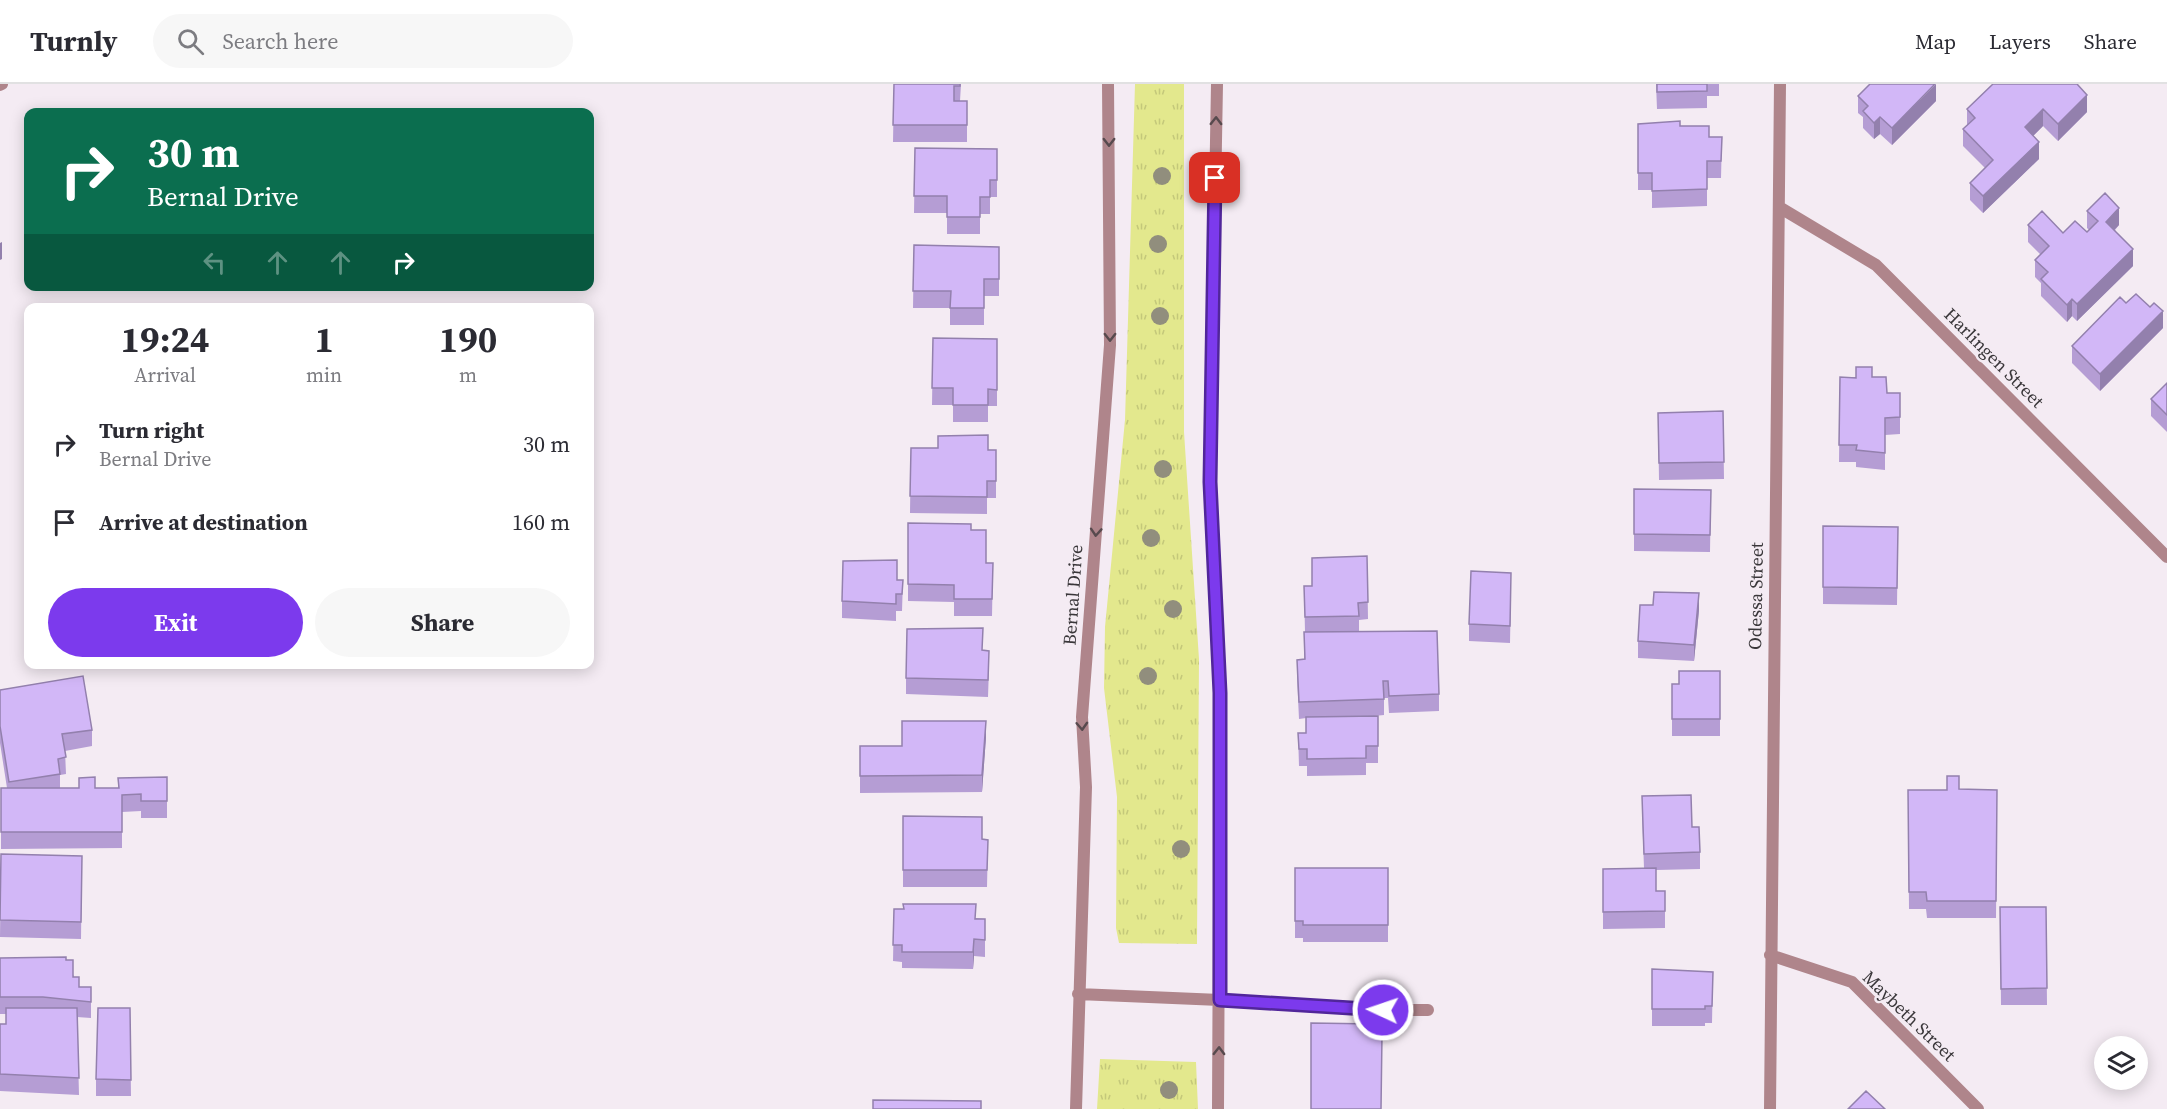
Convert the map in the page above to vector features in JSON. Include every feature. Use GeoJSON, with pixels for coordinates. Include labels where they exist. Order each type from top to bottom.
{"type":"FeatureCollection","features":[{"type":"Feature","properties":{"kind":"street","name":"Bernal Drive"},"geometry":{"type":"LineString","coordinates":[[1076,1109],[1086,787],[1082,717],[1110,345],[1108,84]]}},
{"type":"Feature","properties":{"kind":"street"},"geometry":{"type":"LineString","coordinates":[[1217,84],[1210,482],[1220,693],[1218,1109]]}},
{"type":"Feature","properties":{"kind":"street","name":"Odessa Street"},"geometry":{"type":"LineString","coordinates":[[1770,1109],[1780,84]]}},
{"type":"Feature","properties":{"kind":"street","name":"Harlingen Street"},"geometry":{"type":"LineString","coordinates":[[1779,207],[1876,265],[2167,557]]}},
{"type":"Feature","properties":{"kind":"street","name":"Maybeth Street"},"geometry":{"type":"LineString","coordinates":[[1770,955],[1852,982],[1978,1109]]}},
{"type":"Feature","properties":{"kind":"street"},"geometry":{"type":"LineString","coordinates":[[1078,994],[1383,1010],[1428,1010]]}},
{"type":"Feature","properties":{"kind":"green space"},"geometry":{"type":"Polygon","coordinates":[[[1135,84],[1184,84],[1184,432],[1199,659],[1197,944],[1119,943],[1116,928],[1117,797],[1104,688],[1105,627],[1125,420],[1135,84]]]}},
{"type":"Feature","properties":{"kind":"green space"},"geometry":{"type":"Polygon","coordinates":[[[1100,1059],[1196,1062],[1198,1109],[1097,1109],[1100,1059]]]}},
{"type":"Feature","properties":{"kind":"building"},"geometry":{"type":"Polygon","coordinates":[[[894,84],[960,84],[960,86],[954,86],[954,101],[967,101],[967,125],[893,125],[894,84]]]}},
{"type":"Feature","properties":{"kind":"building"},"geometry":{"type":"Polygon","coordinates":[[[1657,84],[1707,84],[1707,91],[1657,92],[1657,84]]]}},
{"type":"Feature","properties":{"kind":"building"},"geometry":{"type":"Polygon","coordinates":[[[1870,84],[1935,84],[1892,128],[1880,117],[1874,123],[1863,111],[1868,106],[1858,96],[1870,84]]]}},
{"type":"Feature","properties":{"kind":"building"},"geometry":{"type":"Polygon","coordinates":[[[1993,84],[2077,84],[2087,95],[2058,124],[2043,109],[2025,127],[2039,142],[1983,196],[1970,183],[1993,160],[1963,129],[1975,118],[1967,109],[1993,84]]]}},
{"type":"Feature","properties":{"kind":"building"},"geometry":{"type":"Polygon","coordinates":[[[1680,121],[1680,126],[1709,126],[1709,137],[1722,137],[1721,161],[1707,161],[1707,189],[1652,191],[1652,173],[1638,173],[1638,124],[1680,121]]]}},
{"type":"Feature","properties":{"kind":"building"},"geometry":{"type":"Polygon","coordinates":[[[915,148],[997,149],[997,180],[990,180],[990,197],[980,197],[980,217],[947,217],[947,196],[914,196],[915,148]]]}},
{"type":"Feature","properties":{"kind":"building"},"geometry":{"type":"Polygon","coordinates":[[[2105,193],[2119,208],[2106,222],[2133,249],[2077,304],[2072,299],[2067,305],[2041,279],[2048,272],[2035,260],[2049,246],[2028,225],[2042,211],[2063,233],[2075,221],[2087,232],[2098,221],[2087,211],[2105,193]]]}},
{"type":"Feature","properties":{"kind":"building"},"geometry":{"type":"Polygon","coordinates":[[[914,245],[999,247],[999,279],[984,279],[984,308],[950,308],[951,291],[913,291],[914,245]]]}},
{"type":"Feature","properties":{"kind":"building"},"geometry":{"type":"Polygon","coordinates":[[[2136,294],[2150,307],[2154,303],[2163,311],[2100,374],[2072,346],[2120,297],[2126,303],[2136,294]]]}},
{"type":"Feature","properties":{"kind":"building"},"geometry":{"type":"Polygon","coordinates":[[[933,338],[997,339],[997,390],[988,389],[988,405],[953,405],[953,388],[932,388],[933,338]]]}},
{"type":"Feature","properties":{"kind":"building"},"geometry":{"type":"Polygon","coordinates":[[[1856,367],[1872,367],[1872,377],[1886,377],[1887,393],[1900,393],[1900,417],[1885,418],[1885,453],[1856,450],[1857,445],[1839,445],[1840,377],[1856,378],[1856,367]]]}},
{"type":"Feature","properties":{"kind":"building"},"geometry":{"type":"Polygon","coordinates":[[[2167,383],[2167,415],[2151,399],[2167,383]]]}},
{"type":"Feature","properties":{"kind":"building"},"geometry":{"type":"Polygon","coordinates":[[[1723,411],[1724,462],[1659,463],[1658,413],[1723,411]]]}},
{"type":"Feature","properties":{"kind":"building"},"geometry":{"type":"Polygon","coordinates":[[[988,435],[988,450],[996,450],[996,481],[987,481],[987,497],[910,496],[911,448],[938,448],[938,436],[988,435]]]}},
{"type":"Feature","properties":{"kind":"building"},"geometry":{"type":"Polygon","coordinates":[[[1634,489],[1711,490],[1710,535],[1634,534],[1634,489]]]}},
{"type":"Feature","properties":{"kind":"building"},"geometry":{"type":"Polygon","coordinates":[[[908,523],[971,524],[971,530],[986,530],[986,563],[993,563],[992,599],[954,599],[954,585],[908,584],[908,523]]]}},
{"type":"Feature","properties":{"kind":"building"},"geometry":{"type":"Polygon","coordinates":[[[1823,526],[1898,527],[1897,588],[1823,587],[1823,526]]]}},
{"type":"Feature","properties":{"kind":"building"},"geometry":{"type":"Polygon","coordinates":[[[1367,556],[1368,602],[1358,603],[1359,616],[1305,617],[1304,586],[1312,586],[1312,558],[1367,556]]]}},
{"type":"Feature","properties":{"kind":"building"},"geometry":{"type":"Polygon","coordinates":[[[897,560],[897,580],[903,580],[902,594],[896,594],[896,604],[842,601],[843,561],[897,560]]]}},
{"type":"Feature","properties":{"kind":"building"},"geometry":{"type":"Polygon","coordinates":[[[1471,571],[1511,573],[1510,626],[1469,624],[1471,571]]]}},
{"type":"Feature","properties":{"kind":"building"},"geometry":{"type":"Polygon","coordinates":[[[1654,592],[1699,593],[1694,645],[1638,641],[1640,605],[1653,605],[1654,592]]]}},
{"type":"Feature","properties":{"kind":"building"},"geometry":{"type":"Polygon","coordinates":[[[983,628],[982,650],[989,651],[988,680],[906,678],[907,629],[983,628]]]}},
{"type":"Feature","properties":{"kind":"building"},"geometry":{"type":"Polygon","coordinates":[[[1437,631],[1439,694],[1389,696],[1388,681],[1383,681],[1384,699],[1299,702],[1297,660],[1305,659],[1304,632],[1437,631]]]}},
{"type":"Feature","properties":{"kind":"building"},"geometry":{"type":"Polygon","coordinates":[[[1679,671],[1720,671],[1720,719],[1672,719],[1672,684],[1679,684],[1679,671]]]}},
{"type":"Feature","properties":{"kind":"building"},"geometry":{"type":"Polygon","coordinates":[[[83,676],[92,730],[62,734],[66,757],[58,759],[60,774],[9,782],[0,726],[0,690],[83,676]]]}},
{"type":"Feature","properties":{"kind":"building"},"geometry":{"type":"Polygon","coordinates":[[[1378,716],[1378,746],[1366,746],[1366,758],[1307,759],[1307,749],[1299,749],[1298,733],[1306,733],[1306,717],[1378,716]]]}},
{"type":"Feature","properties":{"kind":"building"},"geometry":{"type":"Polygon","coordinates":[[[902,721],[986,721],[982,775],[860,776],[860,746],[902,746],[902,721]]]}},
{"type":"Feature","properties":{"kind":"building"},"geometry":{"type":"Polygon","coordinates":[[[1947,776],[1959,776],[1959,789],[1997,790],[1996,901],[1927,901],[1926,892],[1909,892],[1908,790],[1947,790],[1947,776]]]}},
{"type":"Feature","properties":{"kind":"building"},"geometry":{"type":"Polygon","coordinates":[[[95,777],[95,788],[119,788],[118,778],[167,777],[167,801],[141,801],[141,794],[122,795],[122,832],[1,832],[1,788],[79,788],[79,778],[95,777]]]}},
{"type":"Feature","properties":{"kind":"building"},"geometry":{"type":"Polygon","coordinates":[[[1691,795],[1692,827],[1699,827],[1700,852],[1644,854],[1642,796],[1691,795]]]}},
{"type":"Feature","properties":{"kind":"building"},"geometry":{"type":"Polygon","coordinates":[[[903,816],[982,817],[982,839],[988,840],[987,870],[903,870],[903,816]]]}},
{"type":"Feature","properties":{"kind":"building"},"geometry":{"type":"Polygon","coordinates":[[[1,854],[82,856],[81,922],[0,920],[1,854]]]}},
{"type":"Feature","properties":{"kind":"building"},"geometry":{"type":"Polygon","coordinates":[[[1295,868],[1388,868],[1388,925],[1303,925],[1303,921],[1295,921],[1295,868]]]}},
{"type":"Feature","properties":{"kind":"building"},"geometry":{"type":"Polygon","coordinates":[[[1656,868],[1656,891],[1665,891],[1665,911],[1603,912],[1603,869],[1656,868]]]}},
{"type":"Feature","properties":{"kind":"building"},"geometry":{"type":"Polygon","coordinates":[[[903,904],[976,904],[975,919],[985,919],[985,940],[974,939],[973,952],[902,952],[902,945],[893,945],[894,909],[904,909],[903,904]]]}},
{"type":"Feature","properties":{"kind":"building"},"geometry":{"type":"Polygon","coordinates":[[[2000,907],[2046,907],[2047,988],[2001,989],[2000,907]]]}},
{"type":"Feature","properties":{"kind":"building"},"geometry":{"type":"Polygon","coordinates":[[[66,957],[66,960],[73,960],[73,977],[79,977],[79,987],[91,987],[91,1002],[43,997],[0,997],[0,958],[66,957]]]}},
{"type":"Feature","properties":{"kind":"building"},"geometry":{"type":"Polygon","coordinates":[[[1652,969],[1713,972],[1712,1006],[1705,1006],[1705,1009],[1652,1009],[1652,969]]]}},
{"type":"Feature","properties":{"kind":"building"},"geometry":{"type":"Polygon","coordinates":[[[6,1008],[77,1008],[79,1078],[0,1074],[0,1024],[6,1024],[6,1008]]]}},
{"type":"Feature","properties":{"kind":"building"},"geometry":{"type":"Polygon","coordinates":[[[98,1008],[130,1008],[131,1080],[96,1079],[98,1008]]]}},
{"type":"Feature","properties":{"kind":"building"},"geometry":{"type":"Polygon","coordinates":[[[1311,1023],[1374,1024],[1374,1035],[1382,1035],[1381,1109],[1311,1109],[1311,1023]]]}},
{"type":"Feature","properties":{"kind":"building"},"geometry":{"type":"Polygon","coordinates":[[[1866,1091],[1885,1109],[1848,1109],[1866,1091]]]}},
{"type":"Feature","properties":{"kind":"building"},"geometry":{"type":"Polygon","coordinates":[[[873,1100],[981,1101],[981,1109],[873,1109],[873,1100]]]}},
{"type":"Feature","properties":{"kind":"route"},"geometry":{"type":"LineString","coordinates":[[1215,178],[1210,482],[1220,693],[1220,1000],[1383,1010]]}}]}
